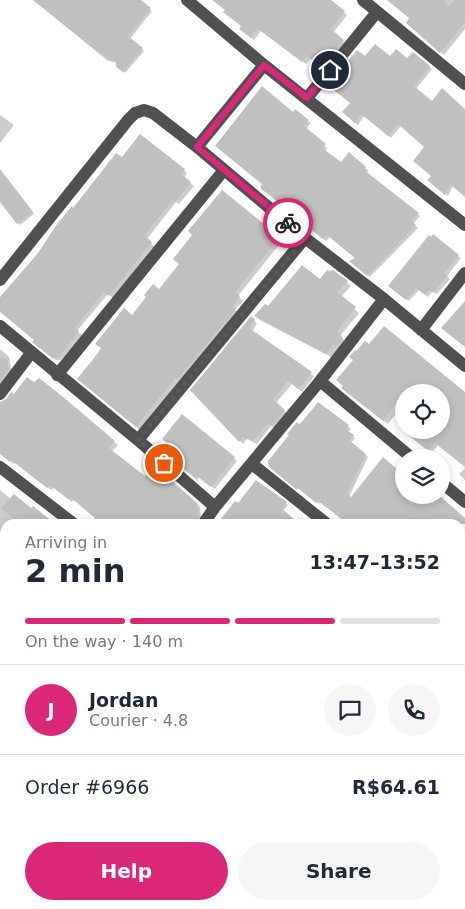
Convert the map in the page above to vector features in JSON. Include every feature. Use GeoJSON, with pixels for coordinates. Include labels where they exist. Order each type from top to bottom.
{"type":"FeatureCollection","features":[{"type":"Feature","properties":{"kind":"street"},"geometry":{"type":"LineString","coordinates":[[187,0],[264,65],[465,225]]}},
{"type":"Feature","properties":{"kind":"street"},"geometry":{"type":"LineString","coordinates":[[362,0],[465,84]]}},
{"type":"Feature","properties":{"kind":"street"},"geometry":{"type":"LineString","coordinates":[[307,98],[377,12]]}},
{"type":"Feature","properties":{"kind":"street"},"geometry":{"type":"LineString","coordinates":[[197,147],[264,65]]}},
{"type":"Feature","properties":{"kind":"street"},"geometry":{"type":"LineString","coordinates":[[0,280],[122,127],[135,113],[144,110],[153,113],[197,147],[305,238],[384,299],[465,366]]}},
{"type":"Feature","properties":{"kind":"street"},"geometry":{"type":"LineString","coordinates":[[57,375],[224,170]]}},
{"type":"Feature","properties":{"kind":"street"},"geometry":{"type":"LineString","coordinates":[[138,440],[305,238]]}},
{"type":"Feature","properties":{"kind":"street"},"geometry":{"type":"LineString","coordinates":[[421,330],[465,272]]}},
{"type":"Feature","properties":{"kind":"street"},"geometry":{"type":"LineString","coordinates":[[207,519],[320,381],[384,299]]}},
{"type":"Feature","properties":{"kind":"street"},"geometry":{"type":"LineString","coordinates":[[0,326],[138,440],[215,507]]}},
{"type":"Feature","properties":{"kind":"street"},"geometry":{"type":"LineString","coordinates":[[0,394],[32,353]]}},
{"type":"Feature","properties":{"kind":"street"},"geometry":{"type":"LineString","coordinates":[[320,381],[401,449]]}},
{"type":"Feature","properties":{"kind":"street"},"geometry":{"type":"LineString","coordinates":[[252,464],[320,519]]}},
{"type":"Feature","properties":{"kind":"street"},"geometry":{"type":"LineString","coordinates":[[0,467],[67,519]]}},
{"type":"Feature","properties":{"kind":"street"},"geometry":{"type":"LineString","coordinates":[[450,490],[465,502]]}},
{"type":"Feature","properties":{"kind":"building"},"geometry":{"type":"Polygon","coordinates":[[[33,0],[141,0],[151,8],[128,36],[143,48],[123,72],[116,67],[116,62],[107,60],[33,0]]]}},
{"type":"Feature","properties":{"kind":"building"},"geometry":{"type":"Polygon","coordinates":[[[212,0],[331,0],[345,11],[331,29],[344,40],[334,52],[327,46],[315,62],[307,56],[302,62],[257,28],[251,38],[239,29],[241,26],[223,12],[225,10],[212,0]]]}},
{"type":"Feature","properties":{"kind":"building"},"geometry":{"type":"Polygon","coordinates":[[[387,0],[443,0],[449,6],[454,0],[465,0],[465,22],[440,53],[406,23],[409,18],[387,0]]]}},
{"type":"Feature","properties":{"kind":"building"},"geometry":{"type":"Polygon","coordinates":[[[375,44],[390,56],[396,49],[407,58],[413,52],[430,66],[414,86],[432,101],[442,88],[465,109],[465,197],[450,184],[445,195],[427,180],[431,176],[413,161],[424,147],[398,124],[388,136],[361,114],[355,123],[342,112],[350,103],[330,87],[357,50],[365,56],[375,44]]]}},
{"type":"Feature","properties":{"kind":"building"},"geometry":{"type":"Polygon","coordinates":[[[262,86],[293,112],[295,109],[309,120],[304,126],[326,144],[322,148],[341,162],[349,152],[366,167],[364,170],[419,213],[411,220],[416,225],[367,276],[349,261],[355,258],[327,235],[323,239],[296,218],[299,213],[283,200],[278,202],[260,188],[262,184],[215,146],[262,86]]]}},
{"type":"Feature","properties":{"kind":"building"},"geometry":{"type":"Polygon","coordinates":[[[140,134],[185,169],[181,174],[191,182],[175,202],[173,200],[144,235],[152,242],[109,296],[104,292],[75,327],[79,331],[58,358],[52,358],[32,342],[34,340],[0,312],[0,297],[38,253],[57,224],[72,206],[73,208],[116,153],[122,157],[140,134]]]}},
{"type":"Feature","properties":{"kind":"building"},"geometry":{"type":"Polygon","coordinates":[[[0,169],[33,212],[17,224],[0,202],[0,169]]]}},
{"type":"Feature","properties":{"kind":"building"},"geometry":{"type":"Polygon","coordinates":[[[222,190],[280,237],[235,292],[240,296],[232,307],[236,309],[178,379],[176,377],[136,427],[77,379],[101,348],[95,344],[124,308],[132,315],[153,284],[159,289],[179,264],[173,259],[192,235],[188,231],[222,190]]]}},
{"type":"Feature","properties":{"kind":"building"},"geometry":{"type":"Polygon","coordinates":[[[433,234],[459,255],[444,273],[448,275],[434,292],[429,290],[425,295],[416,288],[406,300],[388,286],[429,235],[431,237],[433,234]]]}},
{"type":"Feature","properties":{"kind":"building"},"geometry":{"type":"Polygon","coordinates":[[[302,265],[320,279],[327,270],[333,270],[348,281],[337,292],[356,307],[337,331],[343,338],[337,346],[334,344],[326,354],[254,316],[265,304],[268,306],[302,265]]]}},
{"type":"Feature","properties":{"kind":"building"},"geometry":{"type":"Polygon","coordinates":[[[465,301],[465,347],[441,328],[465,301]]]}},
{"type":"Feature","properties":{"kind":"building"},"geometry":{"type":"Polygon","coordinates":[[[251,316],[255,319],[249,328],[312,372],[298,389],[288,381],[273,399],[285,410],[272,426],[267,424],[253,441],[243,437],[239,442],[190,390],[251,316]]]}},
{"type":"Feature","properties":{"kind":"building"},"geometry":{"type":"Polygon","coordinates":[[[384,326],[465,392],[465,467],[450,455],[450,449],[442,449],[435,443],[430,449],[426,449],[413,439],[450,439],[450,384],[395,384],[395,404],[383,421],[341,388],[343,386],[336,380],[353,360],[349,357],[365,341],[369,344],[384,326]]]}},
{"type":"Feature","properties":{"kind":"building"},"geometry":{"type":"Polygon","coordinates":[[[0,358],[7,358],[9,369],[0,381],[0,358]]]}},
{"type":"Feature","properties":{"kind":"building"},"geometry":{"type":"Polygon","coordinates":[[[27,377],[34,382],[39,378],[115,441],[109,448],[145,476],[151,469],[159,475],[162,472],[197,503],[199,516],[198,519],[94,519],[70,497],[68,499],[50,485],[47,488],[11,460],[10,462],[0,454],[0,402],[6,399],[12,391],[13,395],[27,377]]]}},
{"type":"Feature","properties":{"kind":"building"},"geometry":{"type":"Polygon","coordinates":[[[318,402],[349,425],[346,429],[354,435],[349,440],[366,454],[347,494],[351,497],[383,457],[395,467],[395,504],[449,504],[465,519],[341,519],[318,501],[316,503],[298,488],[297,490],[269,467],[268,461],[297,422],[299,424],[318,402]]]}},
{"type":"Feature","properties":{"kind":"building"},"geometry":{"type":"Polygon","coordinates":[[[182,414],[235,457],[211,487],[195,475],[196,479],[173,460],[180,453],[162,439],[182,414]]]}},
{"type":"Feature","properties":{"kind":"building"},"geometry":{"type":"Polygon","coordinates":[[[256,480],[287,502],[282,509],[294,519],[221,519],[235,501],[238,503],[256,480]]]}},
{"type":"Feature","properties":{"kind":"building"},"geometry":{"type":"Polygon","coordinates":[[[14,494],[49,519],[14,519],[1,508],[14,494]]]}},
{"type":"Feature","properties":{"kind":"way so far"},"geometry":{"type":"LineString","coordinates":[[164,463],[138,440],[305,238],[288,223]]}},
{"type":"Feature","properties":{"kind":"route"},"geometry":{"type":"LineString","coordinates":[[288,223],[197,147],[264,65],[307,98],[330,70]]}}]}
